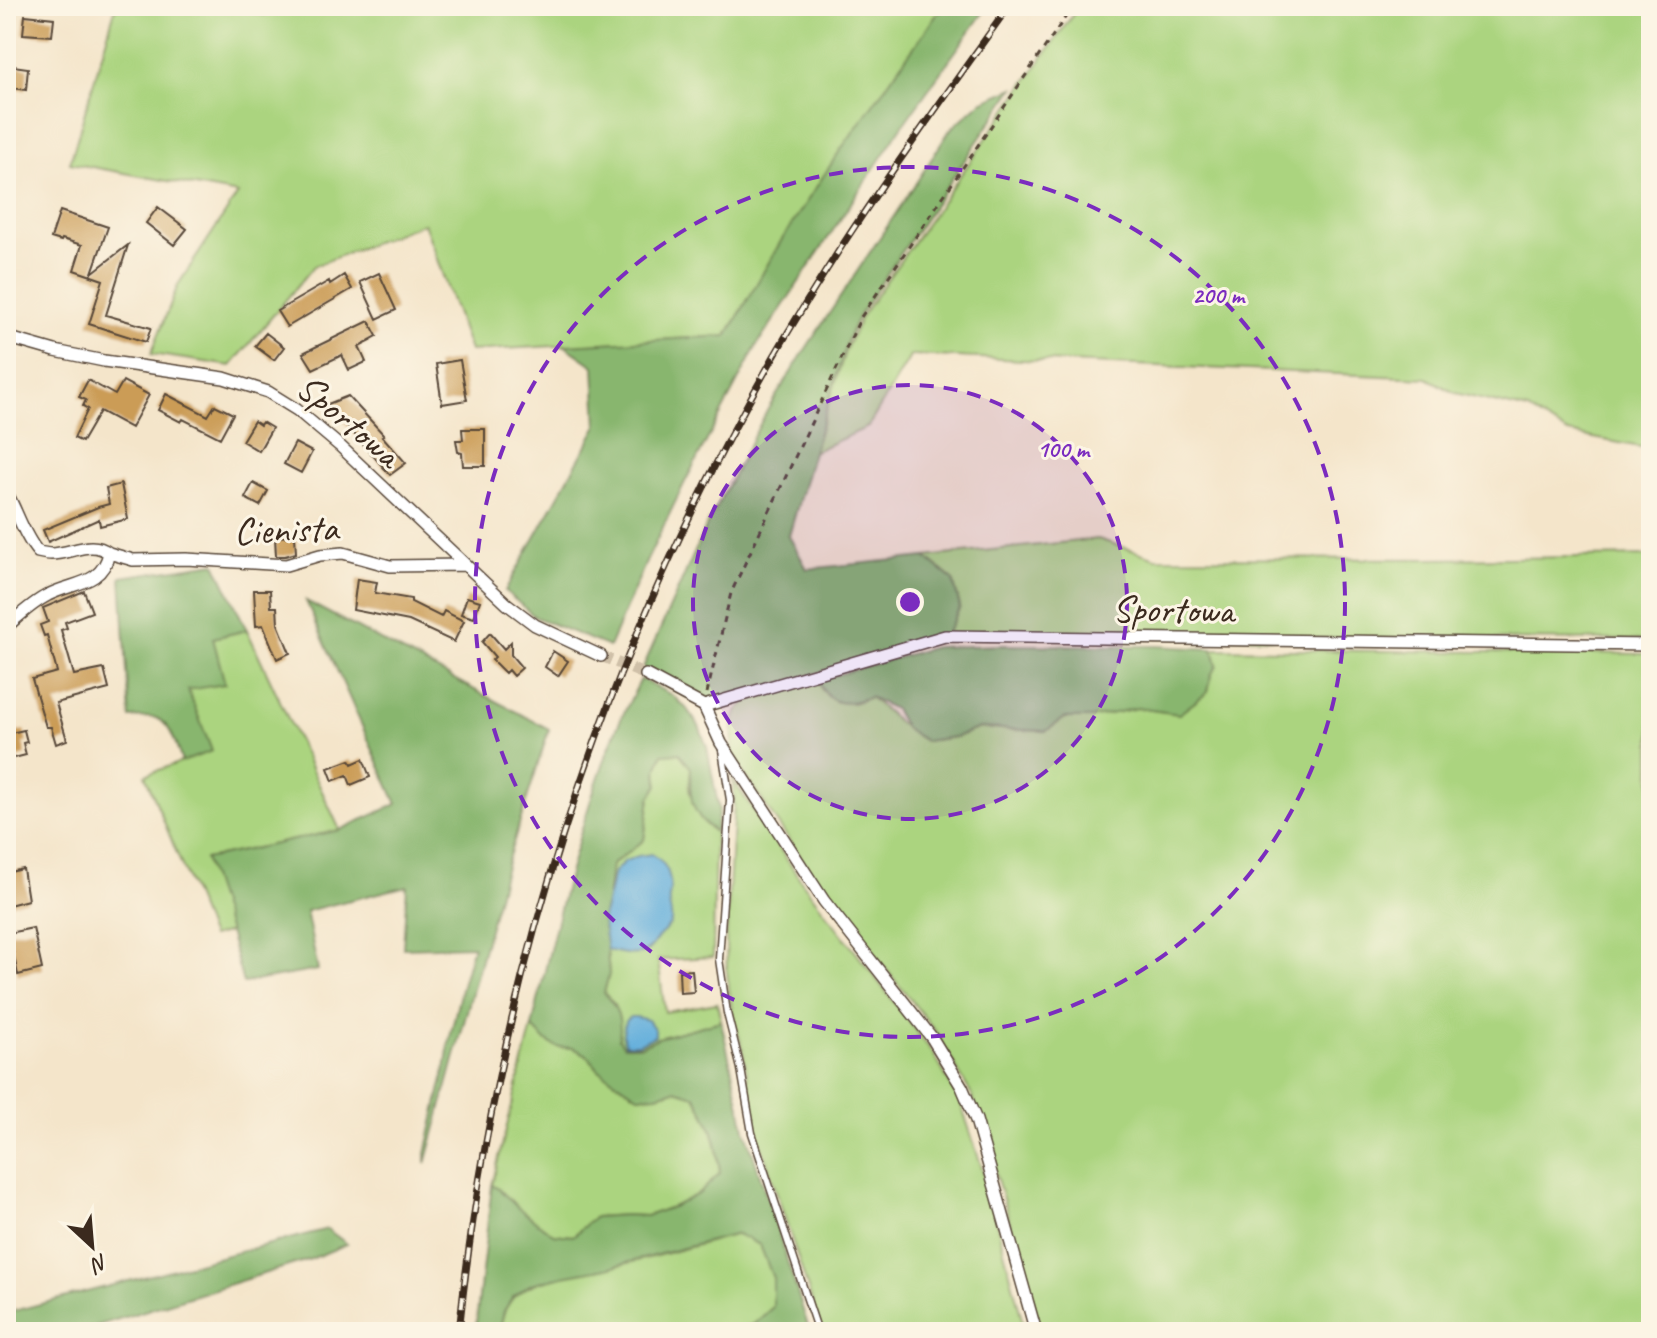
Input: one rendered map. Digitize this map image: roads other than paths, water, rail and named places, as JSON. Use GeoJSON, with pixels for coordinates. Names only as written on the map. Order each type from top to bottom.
{"type":"FeatureCollection","features":[{"type":"Feature","properties":{"kind":"street","name":"Sportowa"},"geometry":{"type":"LineString","coordinates":[[6,337],[104,361],[224,378],[268,392],[297,410],[341,447],[507,604],[535,625],[601,656]]}},
{"type":"Feature","properties":{"kind":"street","name":"Cienista"},"geometry":{"type":"LineString","coordinates":[[6,492],[22,528],[38,552],[53,554],[88,546],[101,547],[109,553],[133,560],[186,559],[286,565],[320,555],[343,553],[390,566],[466,565]]}},
{"type":"Feature","properties":{"kind":"street"},"geometry":{"type":"LineString","coordinates":[[6,627],[51,593],[101,572],[109,553]]}},
{"type":"Feature","properties":{"kind":"street","name":"Sportowa"},"geometry":{"type":"LineString","coordinates":[[704,706],[945,636],[1651,645]]}},
{"type":"Feature","properties":{"kind":"street"},"geometry":{"type":"LineString","coordinates":[[646,675],[704,706],[721,743],[824,901],[932,1038],[962,1087],[976,1120],[1036,1332]]}},
{"type":"Feature","properties":{"kind":"lane"},"geometry":{"type":"LineString","coordinates":[[721,743],[730,800],[719,959],[727,1013],[752,1133],[818,1332]]}},
{"type":"Feature","properties":{"kind":"water"},"geometry":{"type":"Polygon","coordinates":[[[652,854],[661,861],[668,874],[670,924],[645,952],[629,954],[607,950],[602,919],[614,872],[625,861],[652,854]]]}},
{"type":"Feature","properties":{"kind":"water"},"geometry":{"type":"Polygon","coordinates":[[[630,1017],[648,1020],[655,1030],[655,1036],[639,1044],[625,1044],[625,1021],[630,1017]]]}},
{"type":"Feature","properties":{"kind":"tunnel"},"geometry":{"type":"LineString","coordinates":[[601,656],[646,675]]}},
{"type":"Feature","properties":{"kind":"railway"},"geometry":{"type":"LineString","coordinates":[[459,1332],[476,1204],[499,1077],[529,952],[565,828],[608,707],[657,588],[712,472],[800,313],[886,179],[1009,6]]}}]}
